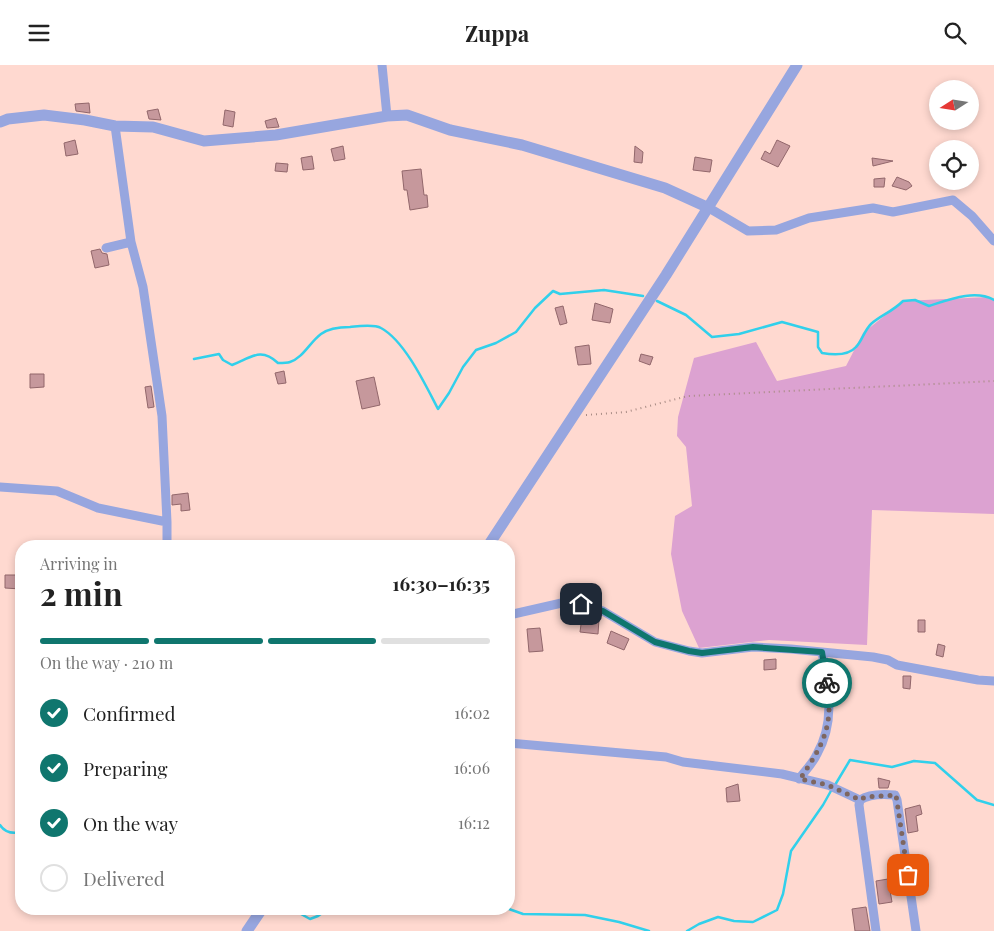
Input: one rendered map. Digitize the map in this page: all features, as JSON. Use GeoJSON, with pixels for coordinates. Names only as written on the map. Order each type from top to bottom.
{"type":"FeatureCollection","features":[{"type":"Feature","properties":{"kind":"street"},"geometry":{"type":"LineString","coordinates":[[382,65],[387,116]]}},
{"type":"Feature","properties":{"kind":"street"},"geometry":{"type":"LineString","coordinates":[[492,540],[578,411],[709,207],[797,65]]}},
{"type":"Feature","properties":{"kind":"street"},"geometry":{"type":"LineString","coordinates":[[0,122],[8,119],[44,115],[115,126],[152,127],[204,141],[276,135],[387,116],[407,115],[450,130],[522,145],[665,188],[709,207],[748,231],[776,230],[809,218],[873,207],[893,212],[953,200],[972,216],[994,241]]}},
{"type":"Feature","properties":{"kind":"street"},"geometry":{"type":"LineString","coordinates":[[115,126],[131,242],[143,287],[162,416],[167,540]]}},
{"type":"Feature","properties":{"kind":"street"},"geometry":{"type":"LineString","coordinates":[[106,248],[131,242]]}},
{"type":"Feature","properties":{"kind":"street"},"geometry":{"type":"LineString","coordinates":[[0,487],[57,491],[98,508],[167,522]]}},
{"type":"Feature","properties":{"kind":"street"},"geometry":{"type":"LineString","coordinates":[[515,614],[566,602],[581,604],[603,611],[655,642],[689,651],[702,653],[753,647],[874,657],[897,665],[978,680],[994,681]]}},
{"type":"Feature","properties":{"kind":"street"},"geometry":{"type":"LineString","coordinates":[[800,779],[818,754],[828,726],[829,697],[822,652]]}},
{"type":"Feature","properties":{"kind":"street"},"geometry":{"type":"LineString","coordinates":[[515,744],[666,757],[683,762],[782,774],[832,786],[860,800]]}},
{"type":"Feature","properties":{"kind":"street"},"geometry":{"type":"LineString","coordinates":[[860,800],[865,797],[896,795],[916,931]]}},
{"type":"Feature","properties":{"kind":"street"},"geometry":{"type":"LineString","coordinates":[[860,800],[876,931]]}},
{"type":"Feature","properties":{"kind":"street"},"geometry":{"type":"LineString","coordinates":[[248,931],[258,915]]}},
{"type":"Feature","properties":{"kind":"path"},"geometry":{"type":"LineString","coordinates":[[578,411],[587,415],[626,412],[688,396],[994,381]]}},
{"type":"Feature","properties":{"kind":"shaded area"},"geometry":{"type":"Polygon","coordinates":[[[989,297],[994,299],[994,514],[872,510],[867,645],[769,640],[699,648],[682,611],[671,554],[675,516],[692,506],[686,447],[677,436],[678,417],[694,358],[756,342],[777,381],[846,366],[863,333],[903,301],[989,297]]]}},
{"type":"Feature","properties":{"kind":"building"},"geometry":{"type":"Polygon","coordinates":[[[89,103],[90,113],[76,111],[75,104],[89,103]]]}},
{"type":"Feature","properties":{"kind":"building"},"geometry":{"type":"Polygon","coordinates":[[[158,109],[161,120],[149,119],[147,111],[158,109]]]}},
{"type":"Feature","properties":{"kind":"building"},"geometry":{"type":"Polygon","coordinates":[[[225,110],[235,112],[233,127],[223,125],[225,110]]]}},
{"type":"Feature","properties":{"kind":"building"},"geometry":{"type":"Polygon","coordinates":[[[276,118],[279,127],[267,128],[265,121],[276,118]]]}},
{"type":"Feature","properties":{"kind":"building"},"geometry":{"type":"Polygon","coordinates":[[[75,140],[78,154],[66,156],[64,143],[75,140]]]}},
{"type":"Feature","properties":{"kind":"building"},"geometry":{"type":"Polygon","coordinates":[[[777,140],[790,146],[778,167],[761,159],[765,151],[770,154],[777,140]]]}},
{"type":"Feature","properties":{"kind":"building"},"geometry":{"type":"Polygon","coordinates":[[[343,146],[345,159],[334,161],[331,149],[343,146]]]}},
{"type":"Feature","properties":{"kind":"building"},"geometry":{"type":"Polygon","coordinates":[[[635,146],[643,152],[642,163],[634,162],[635,146]]]}},
{"type":"Feature","properties":{"kind":"building"},"geometry":{"type":"Polygon","coordinates":[[[312,156],[314,169],[303,170],[301,158],[312,156]]]}},
{"type":"Feature","properties":{"kind":"building"},"geometry":{"type":"Polygon","coordinates":[[[695,157],[712,160],[710,172],[693,170],[695,157]]]}},
{"type":"Feature","properties":{"kind":"building"},"geometry":{"type":"Polygon","coordinates":[[[872,158],[893,161],[873,166],[872,158]]]}},
{"type":"Feature","properties":{"kind":"building"},"geometry":{"type":"Polygon","coordinates":[[[276,163],[288,164],[287,172],[275,171],[276,163]]]}},
{"type":"Feature","properties":{"kind":"building"},"geometry":{"type":"Polygon","coordinates":[[[421,169],[424,195],[427,195],[428,207],[410,210],[407,190],[404,190],[402,171],[421,169]]]}},
{"type":"Feature","properties":{"kind":"building"},"geometry":{"type":"Polygon","coordinates":[[[897,177],[909,182],[912,186],[906,190],[892,186],[897,177]]]}},
{"type":"Feature","properties":{"kind":"building"},"geometry":{"type":"Polygon","coordinates":[[[885,178],[884,187],[874,187],[874,179],[885,178]]]}},
{"type":"Feature","properties":{"kind":"building"},"geometry":{"type":"Polygon","coordinates":[[[100,249],[102,253],[107,254],[109,265],[95,268],[91,251],[100,249]]]}},
{"type":"Feature","properties":{"kind":"building"},"geometry":{"type":"Polygon","coordinates":[[[595,303],[613,309],[610,323],[592,320],[595,303]]]}},
{"type":"Feature","properties":{"kind":"building"},"geometry":{"type":"Polygon","coordinates":[[[563,306],[567,323],[560,325],[555,308],[563,306]]]}},
{"type":"Feature","properties":{"kind":"building"},"geometry":{"type":"Polygon","coordinates":[[[589,345],[591,364],[578,365],[575,347],[589,345]]]}},
{"type":"Feature","properties":{"kind":"building"},"geometry":{"type":"Polygon","coordinates":[[[641,354],[653,357],[650,365],[639,361],[641,354]]]}},
{"type":"Feature","properties":{"kind":"building"},"geometry":{"type":"Polygon","coordinates":[[[284,371],[286,383],[278,384],[275,373],[284,371]]]}},
{"type":"Feature","properties":{"kind":"building"},"geometry":{"type":"Polygon","coordinates":[[[30,374],[44,374],[44,387],[30,388],[30,374]]]}},
{"type":"Feature","properties":{"kind":"building"},"geometry":{"type":"Polygon","coordinates":[[[374,377],[380,405],[362,409],[356,381],[374,377]]]}},
{"type":"Feature","properties":{"kind":"building"},"geometry":{"type":"Polygon","coordinates":[[[151,386],[154,407],[148,408],[145,387],[151,386]]]}},
{"type":"Feature","properties":{"kind":"building"},"geometry":{"type":"Polygon","coordinates":[[[188,493],[190,510],[181,511],[181,504],[172,505],[172,495],[188,493]]]}},
{"type":"Feature","properties":{"kind":"building"},"geometry":{"type":"Polygon","coordinates":[[[5,575],[15,575],[15,589],[5,588],[5,575]]]}},
{"type":"Feature","properties":{"kind":"building"},"geometry":{"type":"Polygon","coordinates":[[[582,617],[599,619],[598,634],[580,632],[582,617]]]}},
{"type":"Feature","properties":{"kind":"building"},"geometry":{"type":"Polygon","coordinates":[[[918,620],[925,620],[925,632],[918,632],[918,620]]]}},
{"type":"Feature","properties":{"kind":"building"},"geometry":{"type":"Polygon","coordinates":[[[540,628],[543,651],[529,652],[527,629],[540,628]]]}},
{"type":"Feature","properties":{"kind":"building"},"geometry":{"type":"Polygon","coordinates":[[[611,631],[629,639],[624,650],[607,643],[611,631]]]}},
{"type":"Feature","properties":{"kind":"building"},"geometry":{"type":"Polygon","coordinates":[[[938,644],[945,646],[943,657],[936,655],[938,644]]]}},
{"type":"Feature","properties":{"kind":"building"},"geometry":{"type":"Polygon","coordinates":[[[776,659],[776,669],[764,670],[764,660],[776,659]]]}},
{"type":"Feature","properties":{"kind":"building"},"geometry":{"type":"Polygon","coordinates":[[[903,676],[911,676],[910,689],[903,688],[903,676]]]}},
{"type":"Feature","properties":{"kind":"building"},"geometry":{"type":"Polygon","coordinates":[[[878,778],[890,781],[888,788],[879,788],[878,778]]]}},
{"type":"Feature","properties":{"kind":"building"},"geometry":{"type":"Polygon","coordinates":[[[738,784],[740,801],[727,802],[726,788],[738,784]]]}},
{"type":"Feature","properties":{"kind":"building"},"geometry":{"type":"Polygon","coordinates":[[[920,805],[922,814],[916,816],[918,831],[908,833],[905,809],[920,805]]]}},
{"type":"Feature","properties":{"kind":"building"},"geometry":{"type":"Polygon","coordinates":[[[888,879],[892,902],[879,904],[876,881],[888,879]]]}},
{"type":"Feature","properties":{"kind":"building"},"geometry":{"type":"Polygon","coordinates":[[[866,907],[870,931],[855,931],[852,909],[866,907]]]}},
{"type":"Feature","properties":{"kind":"waterway"},"geometry":{"type":"LineString","coordinates":[[194,359],[219,354],[223,360],[232,365],[261,354],[272,358],[278,363],[289,362],[299,357],[317,337],[328,330],[343,327],[374,326],[390,334],[406,353],[438,409],[463,367],[476,350],[496,343],[516,332],[535,308],[553,291],[560,294],[604,290],[643,296]]}},
{"type":"Feature","properties":{"kind":"waterway"},"geometry":{"type":"LineString","coordinates":[[657,301],[686,315],[712,337],[739,334],[782,322],[818,332],[818,347],[822,353],[835,354],[853,350],[871,324],[903,301],[915,300],[929,306],[970,295],[978,295],[994,300]]}},
{"type":"Feature","properties":{"kind":"waterway"},"geometry":{"type":"LineString","coordinates":[[835,785],[850,760],[892,767],[914,761],[935,763],[977,800],[994,805]]}},
{"type":"Feature","properties":{"kind":"waterway"},"geometry":{"type":"LineString","coordinates":[[687,931],[718,917],[734,921],[753,922],[777,910],[783,894],[791,851],[832,789]]}},
{"type":"Feature","properties":{"kind":"waterway"},"geometry":{"type":"LineString","coordinates":[[0,825],[4,830],[15,833]]}},
{"type":"Feature","properties":{"kind":"waterway"},"geometry":{"type":"LineString","coordinates":[[515,911],[523,914],[585,915],[649,931]]}},
{"type":"Feature","properties":{"kind":"waterway"},"geometry":{"type":"LineString","coordinates":[[303,915],[310,919],[319,915]]}},
{"type":"Feature","properties":{"kind":"way so far"},"geometry":{"type":"LineString","coordinates":[[827,683],[829,697],[828,726],[818,754],[800,779],[828,785],[860,800],[865,797],[896,795],[908,875]]}},
{"type":"Feature","properties":{"kind":"route"},"geometry":{"type":"LineString","coordinates":[[581,604],[603,611],[655,642],[689,651],[702,653],[753,647],[822,652],[827,683]]}}]}
